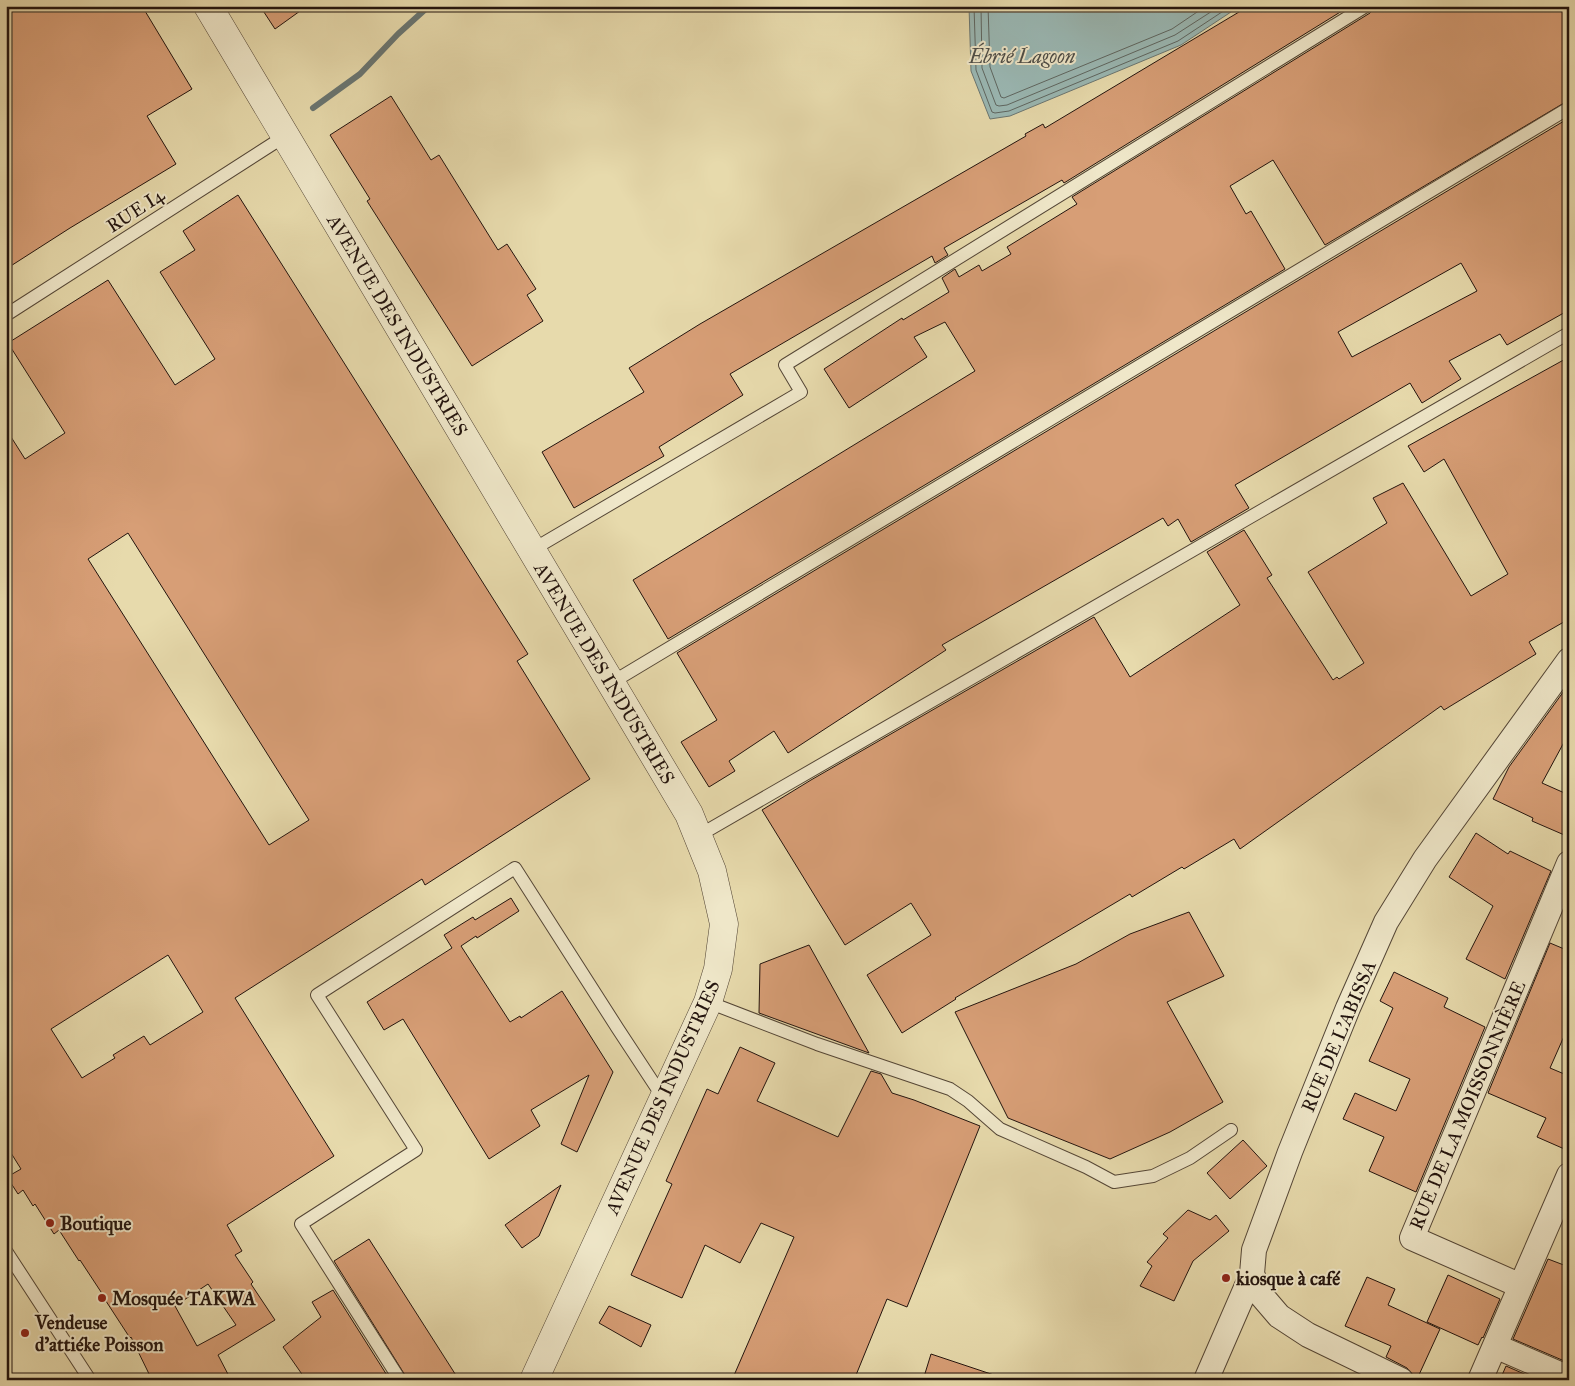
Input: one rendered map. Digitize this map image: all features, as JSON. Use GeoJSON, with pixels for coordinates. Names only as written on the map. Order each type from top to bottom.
{"type":"FeatureCollection","features":[{"type":"Feature","properties":{"kind":"street","name":"AVENUE DES INDUSTRIES"},"geometry":{"type":"LineString","coordinates":[[208,6],[689,814],[712,871],[724,924],[718,969],[708,1002],[534,1380]]}},
{"type":"Feature","properties":{"kind":"street","name":"RUE DE L'ABISSA"},"geometry":{"type":"LineString","coordinates":[[1252,1274],[1254,1250],[1267,1212],[1348,1008],[1386,922],[1424,859],[1569,660]]}},
{"type":"Feature","properties":{"kind":"street","name":"RUE DE LA MOISSONNIÈRE"},"geometry":{"type":"LineString","coordinates":[[1521,1286],[1412,1238],[1569,863]]}},
{"type":"Feature","properties":{"kind":"street"},"geometry":{"type":"LineString","coordinates":[[1480,1380],[1569,1175]]}},
{"type":"Feature","properties":{"kind":"street"},"geometry":{"type":"LineString","coordinates":[[1206,1380],[1252,1274]]}},
{"type":"Feature","properties":{"kind":"street"},"geometry":{"type":"LineString","coordinates":[[1252,1274],[1261,1294],[1279,1316],[1308,1335],[1401,1380]]}},
{"type":"Feature","properties":{"kind":"street"},"geometry":{"type":"LineString","coordinates":[[1495,1346],[1569,1378]]}},
{"type":"Feature","properties":{"kind":"lane"},"geometry":{"type":"LineString","coordinates":[[532,550],[801,392],[784,365],[1366,6]]}},
{"type":"Feature","properties":{"kind":"lane"},"geometry":{"type":"LineString","coordinates":[[611,683],[1569,108]]}},
{"type":"Feature","properties":{"kind":"lane","name":"RUE I4"},"geometry":{"type":"LineString","coordinates":[[6,315],[285,136]]}},
{"type":"Feature","properties":{"kind":"lane"},"geometry":{"type":"LineString","coordinates":[[698,836],[1569,333]]}},
{"type":"Feature","properties":{"kind":"lane"},"geometry":{"type":"LineString","coordinates":[[400,1380],[302,1224],[416,1150],[318,995],[515,868],[664,1099]]}},
{"type":"Feature","properties":{"kind":"lane"},"geometry":{"type":"LineString","coordinates":[[708,1002],[817,1044],[950,1089],[968,1101],[1000,1129],[1086,1167],[1114,1182],[1153,1176],[1190,1158],[1231,1130]]}},
{"type":"Feature","properties":{"kind":"lane"},"geometry":{"type":"LineString","coordinates":[[6,1251],[90,1380]]}},
{"type":"Feature","properties":{"kind":"water","name":"Ébrié Lagoon"},"geometry":{"type":"Polygon","coordinates":[[[969,6],[1240,6],[1181,45],[1010,116],[990,119],[971,71],[969,6]]]}},
{"type":"Feature","properties":{"kind":"building"},"geometry":{"type":"Polygon","coordinates":[[[6,6],[142,6],[192,89],[147,116],[176,164],[6,269],[6,6]]]}},
{"type":"Feature","properties":{"kind":"building"},"geometry":{"type":"Polygon","coordinates":[[[260,6],[307,6],[275,29],[260,6]]]}},
{"type":"Feature","properties":{"kind":"building"},"geometry":{"type":"Polygon","coordinates":[[[1249,6],[1350,6],[1064,183],[1062,180],[944,248],[948,255],[935,263],[932,256],[730,374],[743,395],[659,447],[664,456],[574,508],[542,452],[644,392],[629,368],[700,324],[1026,136],[1025,134],[1043,124],[1045,128],[1249,6]]]}},
{"type":"Feature","properties":{"kind":"building"},"geometry":{"type":"Polygon","coordinates":[[[1374,6],[1569,6],[1569,100],[1325,245],[1273,160],[1230,186],[1246,214],[1251,211],[1285,269],[668,639],[633,580],[975,371],[945,322],[914,337],[927,357],[849,408],[824,369],[902,318],[903,320],[949,292],[942,278],[955,269],[959,277],[979,265],[982,271],[1011,254],[1007,247],[1077,204],[1072,197],[1370,13],[1374,6]]]}},
{"type":"Feature","properties":{"kind":"building"},"geometry":{"type":"Polygon","coordinates":[[[391,96],[431,160],[439,155],[498,250],[507,244],[536,289],[527,295],[543,321],[472,366],[367,201],[370,199],[330,135],[391,96]]]}},
{"type":"Feature","properties":{"kind":"building"},"geometry":{"type":"Polygon","coordinates":[[[1569,118],[1569,310],[1507,345],[1500,334],[1449,361],[1461,379],[1422,403],[1410,383],[1235,485],[1249,508],[1191,542],[1178,519],[1168,526],[1163,518],[942,645],[946,650],[788,753],[774,731],[729,761],[735,771],[709,787],[681,742],[717,720],[677,653],[1569,118]],[[1461,263],[1338,332],[1352,357],[1477,291],[1461,263]]]}},
{"type":"Feature","properties":{"kind":"building"},"geometry":{"type":"Polygon","coordinates":[[[238,195],[528,654],[517,661],[590,779],[425,885],[422,879],[235,998],[334,1156],[227,1225],[242,1251],[235,1255],[253,1282],[251,1284],[275,1320],[218,1355],[231,1380],[152,1380],[131,1337],[59,1230],[54,1234],[35,1204],[33,1206],[23,1190],[18,1194],[7,1177],[21,1169],[6,1145],[6,429],[25,459],[65,433],[8,343],[108,280],[175,385],[215,359],[160,272],[195,250],[183,231],[238,195]],[[128,533],[88,559],[269,845],[309,820],[128,533]],[[168,955],[51,1029],[82,1078],[115,1058],[113,1055],[144,1036],[150,1045],[203,1012],[168,955]],[[208,1284],[175,1306],[197,1346],[236,1325],[208,1284]]]}},
{"type":"Feature","properties":{"kind":"building"},"geometry":{"type":"Polygon","coordinates":[[[1569,357],[1569,619],[1529,642],[1536,654],[1444,710],[1441,706],[1240,849],[1234,839],[1132,897],[1130,894],[955,998],[902,1033],[867,975],[931,935],[911,903],[845,945],[762,810],[1094,617],[1130,677],[1240,605],[1207,552],[1244,530],[1272,575],[1267,578],[1333,680],[1337,677],[1339,679],[1364,663],[1308,572],[1387,523],[1373,498],[1403,483],[1471,596],[1508,574],[1444,459],[1424,472],[1408,446],[1569,357]]]}},
{"type":"Feature","properties":{"kind":"building"},"geometry":{"type":"Polygon","coordinates":[[[1569,684],[1569,733],[1542,783],[1569,795],[1569,837],[1532,821],[1533,818],[1493,799],[1509,767],[1569,684]]]}},
{"type":"Feature","properties":{"kind":"building"},"geometry":{"type":"Polygon","coordinates":[[[1476,833],[1508,854],[1510,851],[1551,871],[1505,979],[1466,959],[1493,906],[1449,877],[1476,833]]]}},
{"type":"Feature","properties":{"kind":"building"},"geometry":{"type":"Polygon","coordinates":[[[511,898],[519,911],[461,946],[510,1022],[520,1016],[521,1018],[562,991],[613,1072],[577,1152],[561,1144],[589,1075],[531,1110],[540,1126],[489,1159],[403,1019],[384,1030],[367,1002],[452,948],[444,935],[473,917],[475,920],[511,898]]]}},
{"type":"Feature","properties":{"kind":"building"},"geometry":{"type":"Polygon","coordinates":[[[1189,912],[1224,976],[1167,1002],[1223,1102],[1170,1132],[1110,1159],[1008,1118],[955,1012],[1076,964],[1130,934],[1189,912]]]}},
{"type":"Feature","properties":{"kind":"building"},"geometry":{"type":"Polygon","coordinates":[[[1550,943],[1569,951],[1569,1025],[1550,1068],[1569,1076],[1569,1151],[1537,1137],[1546,1118],[1488,1093],[1550,943]]]}},
{"type":"Feature","properties":{"kind":"building"},"geometry":{"type":"Polygon","coordinates":[[[809,945],[869,1053],[759,1013],[760,964],[809,945]]]}},
{"type":"Feature","properties":{"kind":"building"},"geometry":{"type":"Polygon","coordinates":[[[1394,972],[1448,998],[1444,1007],[1485,1027],[1416,1192],[1369,1171],[1384,1137],[1343,1119],[1355,1093],[1396,1111],[1410,1079],[1369,1061],[1393,1008],[1380,1001],[1394,972]]]}},
{"type":"Feature","properties":{"kind":"building"},"geometry":{"type":"Polygon","coordinates":[[[740,1047],[775,1063],[757,1101],[838,1137],[871,1071],[881,1074],[892,1093],[980,1126],[907,1307],[887,1299],[854,1380],[732,1380],[794,1237],[761,1223],[740,1263],[705,1245],[682,1298],[631,1275],[672,1184],[666,1181],[707,1089],[718,1094],[740,1047]]]}},
{"type":"Feature","properties":{"kind":"building"},"geometry":{"type":"Polygon","coordinates":[[[1243,1140],[1267,1166],[1230,1199],[1207,1173],[1243,1140]]]}},
{"type":"Feature","properties":{"kind":"building"},"geometry":{"type":"Polygon","coordinates":[[[561,1185],[539,1236],[522,1248],[505,1225],[561,1185]]]}},
{"type":"Feature","properties":{"kind":"building"},"geometry":{"type":"Polygon","coordinates":[[[1188,1210],[1210,1220],[1216,1215],[1229,1231],[1193,1261],[1174,1301],[1140,1286],[1152,1266],[1147,1262],[1168,1238],[1163,1234],[1188,1210]]]}},
{"type":"Feature","properties":{"kind":"building"},"geometry":{"type":"Polygon","coordinates":[[[369,1239],[459,1380],[408,1380],[334,1261],[369,1239]]]}},
{"type":"Feature","properties":{"kind":"building"},"geometry":{"type":"Polygon","coordinates":[[[1548,1259],[1569,1267],[1569,1363],[1513,1339],[1548,1259]]]}},
{"type":"Feature","properties":{"kind":"building"},"geometry":{"type":"Polygon","coordinates":[[[1448,1275],[1500,1299],[1478,1345],[1427,1322],[1448,1275]]]}},
{"type":"Feature","properties":{"kind":"building"},"geometry":{"type":"Polygon","coordinates":[[[1367,1277],[1395,1289],[1388,1305],[1440,1329],[1418,1377],[1413,1375],[1407,1368],[1386,1357],[1391,1346],[1345,1326],[1367,1277]]]}},
{"type":"Feature","properties":{"kind":"building"},"geometry":{"type":"Polygon","coordinates":[[[333,1290],[390,1380],[306,1380],[283,1347],[321,1317],[312,1302],[333,1290]]]}},
{"type":"Feature","properties":{"kind":"building"},"geometry":{"type":"Polygon","coordinates":[[[609,1306],[651,1325],[641,1347],[599,1323],[609,1306]]]}},
{"type":"Feature","properties":{"kind":"building"},"geometry":{"type":"Polygon","coordinates":[[[931,1354],[1000,1377],[999,1380],[923,1380],[931,1354]]]}},
{"type":"Feature","properties":{"kind":"building"},"geometry":{"type":"Polygon","coordinates":[[[1506,1366],[1538,1380],[1500,1380],[1506,1366]]]}},
{"type":"Feature","properties":{"kind":"waterway"},"geometry":{"type":"LineString","coordinates":[[313,108],[360,74],[398,34],[429,6]]}},
{"type":"Feature","properties":{"kind":"place","name":"Boutique"},"geometry":{"type":"Point","coordinates":[50,1223]}},
{"type":"Feature","properties":{"kind":"place","name":"kiosque à café"},"geometry":{"type":"Point","coordinates":[1226,1278]}},
{"type":"Feature","properties":{"kind":"place","name":"Mosquée TAKWA"},"geometry":{"type":"Point","coordinates":[102,1298]}},
{"type":"Feature","properties":{"kind":"place","name":"Vendeuse d'attiéke Poisson"},"geometry":{"type":"Point","coordinates":[25,1333]}}]}
